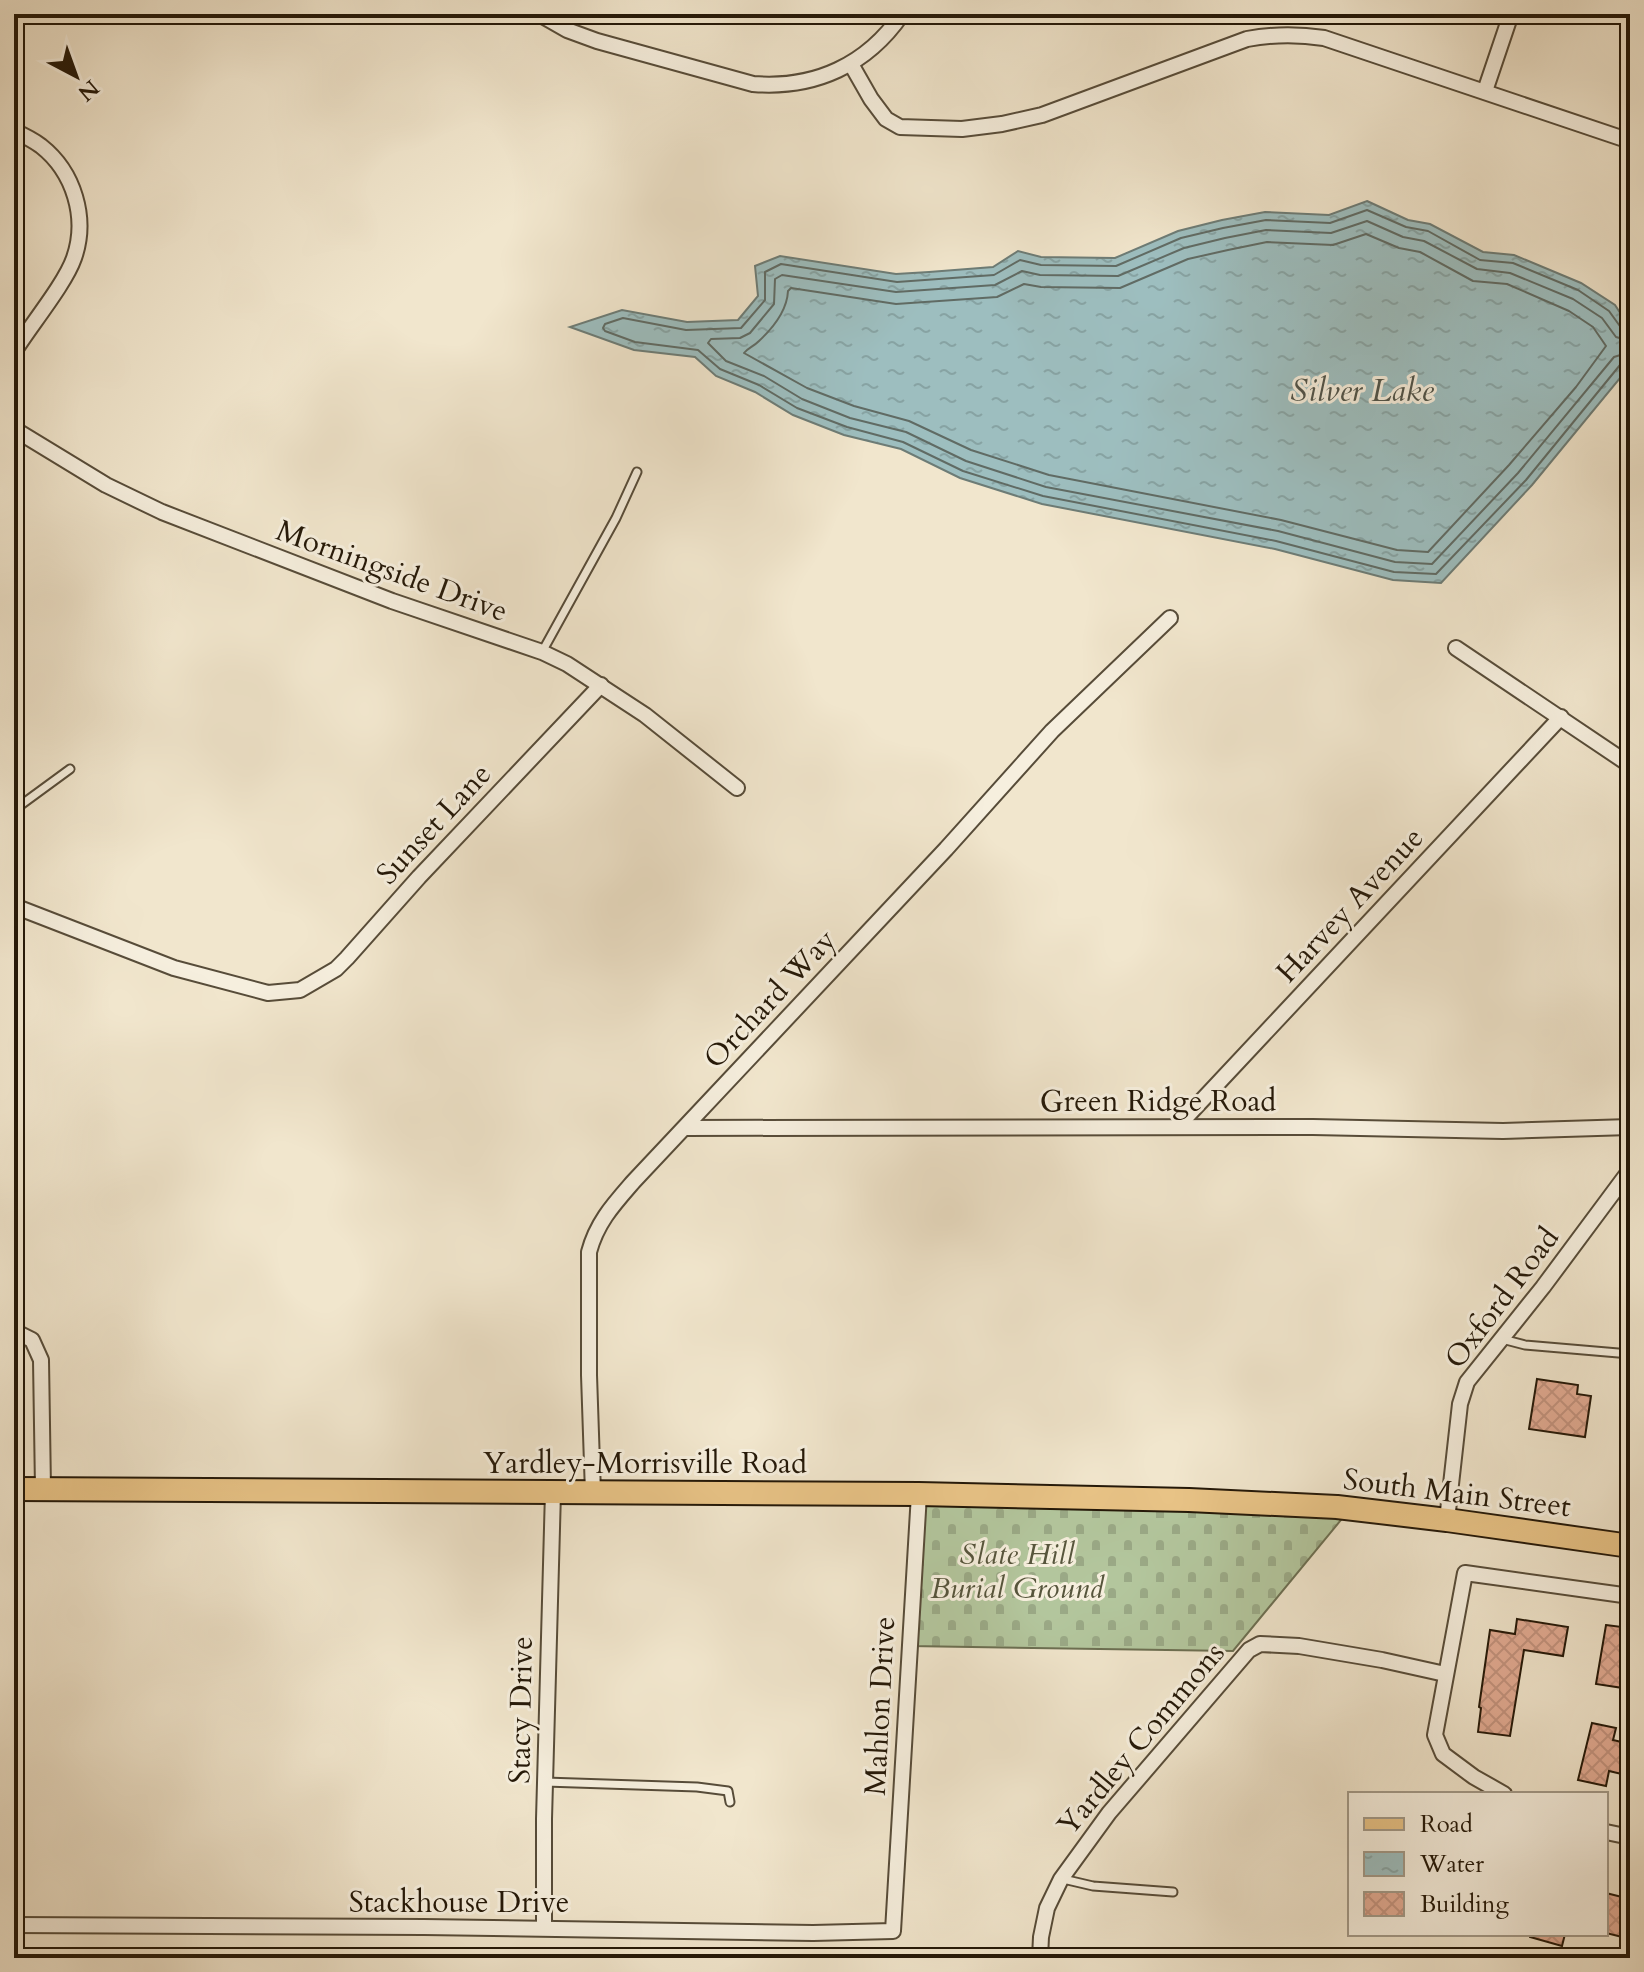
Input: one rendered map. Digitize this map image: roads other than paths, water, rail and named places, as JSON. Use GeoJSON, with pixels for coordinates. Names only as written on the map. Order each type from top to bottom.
{"type":"FeatureCollection","features":[{"type":"Feature","properties":{"kind":"main road","name":"Yardley-Morrisville Road"},"geometry":{"type":"LineString","coordinates":[[14,1489],[919,1494],[1275,1504]]}},
{"type":"Feature","properties":{"kind":"main road","name":"South Main Street"},"geometry":{"type":"LineString","coordinates":[[1275,1504],[1337,1507],[1447,1520],[1630,1546]]}},
{"type":"Feature","properties":{"kind":"street"},"geometry":{"type":"LineString","coordinates":[[539,14],[567,30],[597,41],[753,84],[792,85],[820,78],[851,64],[881,41],[902,14]]}},
{"type":"Feature","properties":{"kind":"street"},"geometry":{"type":"LineString","coordinates":[[1485,91],[1511,14]]}},
{"type":"Feature","properties":{"kind":"street"},"geometry":{"type":"LineString","coordinates":[[851,64],[886,119],[900,127],[935,130],[1002,124],[1042,115],[1247,39],[1299,34],[1324,38],[1630,141]]}},
{"type":"Feature","properties":{"kind":"street"},"geometry":{"type":"LineString","coordinates":[[14,131],[39,144],[65,173],[75,196],[79,234],[74,259],[14,352]]}},
{"type":"Feature","properties":{"kind":"street","name":"Morningside Drive"},"geometry":{"type":"LineString","coordinates":[[14,429],[106,485],[162,512],[392,601],[542,652],[601,685],[680,741],[737,788]]}},
{"type":"Feature","properties":{"kind":"street","name":"Orchard Way"},"geometry":{"type":"LineString","coordinates":[[593,1493],[589,1252],[602,1219],[1052,731],[1170,618]]}},
{"type":"Feature","properties":{"kind":"street"},"geometry":{"type":"LineString","coordinates":[[1456,648],[1630,765]]}},
{"type":"Feature","properties":{"kind":"street","name":"Sunset Lane"},"geometry":{"type":"LineString","coordinates":[[14,906],[174,968],[268,993],[300,990],[320,980],[347,958],[440,854],[601,685]]}},
{"type":"Feature","properties":{"kind":"street","name":"Harvey Avenue"},"geometry":{"type":"LineString","coordinates":[[1177,1127],[1561,717]]}},
{"type":"Feature","properties":{"kind":"street","name":"Green Ridge Road"},"geometry":{"type":"LineString","coordinates":[[685,1128],[1177,1127],[1503,1131],[1630,1127]]}},
{"type":"Feature","properties":{"kind":"street","name":"Oxford Road"},"geometry":{"type":"LineString","coordinates":[[1447,1520],[1460,1404],[1467,1382],[1630,1170]]}},
{"type":"Feature","properties":{"kind":"street"},"geometry":{"type":"LineString","coordinates":[[14,1331],[32,1340],[41,1360],[43,1489]]}},
{"type":"Feature","properties":{"kind":"street","name":"Stacy Drive"},"geometry":{"type":"LineString","coordinates":[[544,1928],[553,1492]]}},
{"type":"Feature","properties":{"kind":"street","name":"Mahlon Drive"},"geometry":{"type":"LineString","coordinates":[[893,1921],[919,1494]]}},
{"type":"Feature","properties":{"kind":"street"},"geometry":{"type":"LineString","coordinates":[[1500,1792],[1443,1754],[1435,1735],[1465,1573],[1630,1596]]}},
{"type":"Feature","properties":{"kind":"street","name":"Yardley Commons"},"geometry":{"type":"LineString","coordinates":[[1040,1958],[1047,1908],[1061,1879],[1109,1813],[1249,1650],[1260,1644],[1299,1646],[1445,1674]]}},
{"type":"Feature","properties":{"kind":"street"},"geometry":{"type":"LineString","coordinates":[[1608,1832],[1630,1837]]}},
{"type":"Feature","properties":{"kind":"street","name":"Stackhouse Drive"},"geometry":{"type":"LineString","coordinates":[[14,1925],[813,1933],[893,1931],[893,1921]]}},
{"type":"Feature","properties":{"kind":"lane"},"geometry":{"type":"LineString","coordinates":[[542,652],[616,518],[637,472]]}},
{"type":"Feature","properties":{"kind":"lane"},"geometry":{"type":"LineString","coordinates":[[14,810],[70,769]]}},
{"type":"Feature","properties":{"kind":"lane"},"geometry":{"type":"LineString","coordinates":[[1502,1339],[1525,1345],[1630,1354]]}},
{"type":"Feature","properties":{"kind":"lane"},"geometry":{"type":"LineString","coordinates":[[545,1782],[697,1787],[728,1791],[730,1802]]}},
{"type":"Feature","properties":{"kind":"lane"},"geometry":{"type":"LineString","coordinates":[[1061,1879],[1093,1886],[1173,1892]]}},
{"type":"Feature","properties":{"kind":"water","name":"Silver Lake"},"geometry":{"type":"Polygon","coordinates":[[[1367,201],[1408,220],[1430,224],[1483,252],[1514,255],[1581,283],[1615,305],[1630,328],[1630,366],[1532,485],[1441,583],[1393,580],[1275,549],[1042,504],[960,478],[901,449],[844,435],[793,415],[755,392],[716,376],[695,357],[634,350],[570,327],[622,310],[687,322],[738,320],[758,296],[755,266],[780,256],[896,274],[993,267],[1018,251],[1041,257],[1115,258],[1178,231],[1222,220],[1265,212],[1329,215],[1367,201]]]}},
{"type":"Feature","properties":{"kind":"park label","name":"Slate Hill Burial Ground"},"geometry":{"type":"Point","coordinates":[1017,1571]}}]}
